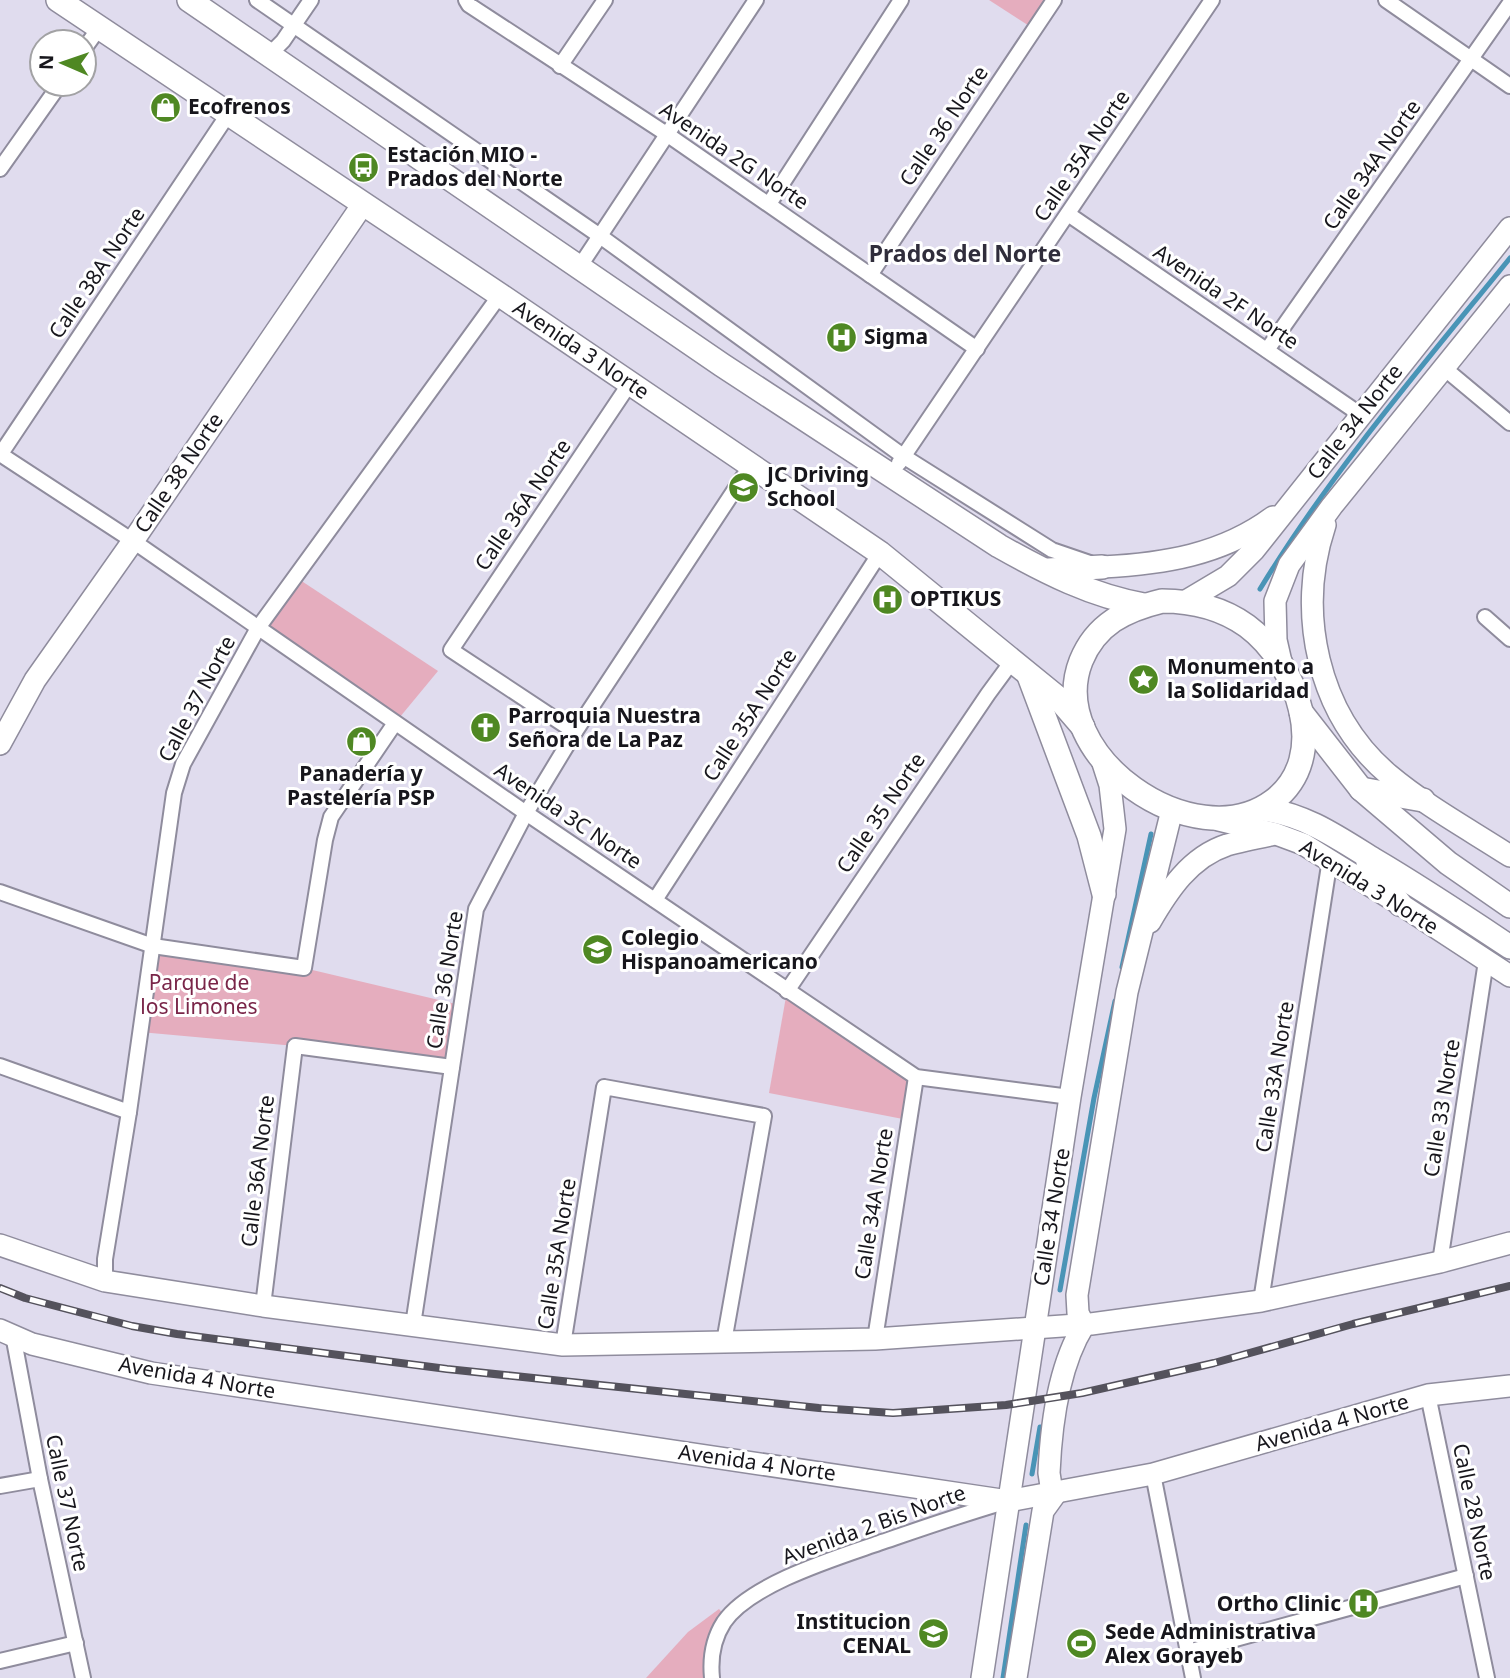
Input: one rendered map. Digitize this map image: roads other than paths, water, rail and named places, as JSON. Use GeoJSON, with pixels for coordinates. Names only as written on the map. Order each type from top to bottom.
{"type":"FeatureCollection","features":[{"type":"Feature","properties":{"kind":"main road","name":"Avenida 3 Norte"},"geometry":{"type":"LineString","coordinates":[[58,0],[880,553],[1058,698],[1083,727]]}},
{"type":"Feature","properties":{"kind":"main road"},"geometry":{"type":"LineString","coordinates":[[189,0],[797,416],[898,465],[999,546],[1042,570],[1095,593],[1144,605]]}},
{"type":"Feature","properties":{"kind":"main road","name":"Calle 38 Norte"},"geometry":{"type":"LineString","coordinates":[[0,744],[35,680],[363,205]]}},
{"type":"Feature","properties":{"kind":"main road","name":"Calle 34 Norte"},"geometry":{"type":"LineString","coordinates":[[1186,601],[1228,576],[1254,550],[1510,228]]}},
{"type":"Feature","properties":{"kind":"main road","name":"Calle 34 Norte"},"geometry":{"type":"LineString","coordinates":[[1281,662],[1276,640],[1275,601],[1289,565],[1332,506],[1510,286]]}},
{"type":"Feature","properties":{"kind":"main road"},"geometry":{"type":"LineString","coordinates":[[1042,570],[1142,565],[1203,554],[1260,526],[1294,500]]}},
{"type":"Feature","properties":{"kind":"main road"},"geometry":{"type":"LineString","coordinates":[[1332,506],[1317,549],[1311,609],[1314,641],[1333,700],[1355,736],[1388,774],[1510,856]]}},
{"type":"Feature","properties":{"kind":"main road"},"geometry":{"type":"LineString","coordinates":[[1162,601],[1186,601],[1227,614],[1248,627],[1268,645],[1290,679],[1299,709],[1304,745],[1290,783],[1263,809],[1244,817],[1219,820],[1196,817],[1172,810],[1141,794],[1116,774],[1101,757],[1083,727],[1076,703],[1077,671],[1087,646],[1105,625],[1124,612],[1144,605],[1162,601]]}},
{"type":"Feature","properties":{"kind":"main road"},"geometry":{"type":"LineString","coordinates":[[1020,667],[1089,836],[1104,894]]}},
{"type":"Feature","properties":{"kind":"main road"},"geometry":{"type":"LineString","coordinates":[[1299,709],[1361,789],[1448,863],[1510,906]]}},
{"type":"Feature","properties":{"kind":"main road","name":"Calle 34 Norte"},"geometry":{"type":"LineString","coordinates":[[982,1678],[1070,1097],[1115,829],[1110,785],[1101,757]]}},
{"type":"Feature","properties":{"kind":"main road"},"geometry":{"type":"LineString","coordinates":[[1361,789],[1423,800]]}},
{"type":"Feature","properties":{"kind":"main road","name":"Avenida 3 Norte"},"geometry":{"type":"LineString","coordinates":[[1263,809],[1284,812],[1315,824],[1431,894],[1510,947]]}},
{"type":"Feature","properties":{"kind":"main road","name":"Calle 34 Norte"},"geometry":{"type":"LineString","coordinates":[[1084,1325],[1078,1313],[1077,1295],[1127,992],[1172,810]]}},
{"type":"Feature","properties":{"kind":"main road","name":"Avenida 3 Norte"},"geometry":{"type":"LineString","coordinates":[[1219,820],[1276,834],[1303,844],[1510,976]]}},
{"type":"Feature","properties":{"kind":"main road"},"geometry":{"type":"LineString","coordinates":[[1138,942],[1168,890],[1193,864],[1224,846],[1276,834]]}},
{"type":"Feature","properties":{"kind":"main road"},"geometry":{"type":"LineString","coordinates":[[1360,851],[1400,904]]}},
{"type":"Feature","properties":{"kind":"main road"},"geometry":{"type":"LineString","coordinates":[[0,1245],[105,1282],[263,1306],[564,1345],[875,1339],[1084,1325],[1261,1301],[1440,1262],[1510,1243]]}},
{"type":"Feature","properties":{"kind":"main road"},"geometry":{"type":"LineString","coordinates":[[1016,1678],[1042,1511],[1056,1493],[1051,1486],[1049,1473],[1059,1397],[1068,1356],[1084,1325]]}},
{"type":"Feature","properties":{"kind":"main road","name":"Avenida 4 Norte"},"geometry":{"type":"LineString","coordinates":[[6,1333],[45,1347],[151,1373],[1008,1501],[1153,1474],[1428,1395],[1510,1386]]}},
{"type":"Feature","properties":{"kind":"street"},"geometry":{"type":"LineString","coordinates":[[257,0],[600,236],[898,465],[1052,550],[1101,567]]}},
{"type":"Feature","properties":{"kind":"street"},"geometry":{"type":"LineString","coordinates":[[270,54],[294,26],[311,0]]}},
{"type":"Feature","properties":{"kind":"street","name":"Avenida 2G Norte"},"geometry":{"type":"LineString","coordinates":[[466,0],[469,5],[560,66],[668,135],[977,349]]}},
{"type":"Feature","properties":{"kind":"street"},"geometry":{"type":"LineString","coordinates":[[560,66],[605,0]]}},
{"type":"Feature","properties":{"kind":"street"},"geometry":{"type":"LineString","coordinates":[[580,266],[756,0]]}},
{"type":"Feature","properties":{"kind":"street"},"geometry":{"type":"LineString","coordinates":[[769,204],[901,0]]}},
{"type":"Feature","properties":{"kind":"street","name":"Calle 36 Norte"},"geometry":{"type":"LineString","coordinates":[[870,275],[1054,0]]}},
{"type":"Feature","properties":{"kind":"street","name":"Calle 35A Norte"},"geometry":{"type":"LineString","coordinates":[[898,465],[1212,0]]}},
{"type":"Feature","properties":{"kind":"street"},"geometry":{"type":"LineString","coordinates":[[1386,0],[1510,86]]}},
{"type":"Feature","properties":{"kind":"street","name":"Calle 34A Norte"},"geometry":{"type":"LineString","coordinates":[[1267,351],[1510,3]]}},
{"type":"Feature","properties":{"kind":"street"},"geometry":{"type":"LineString","coordinates":[[0,169],[50,98]]}},
{"type":"Feature","properties":{"kind":"street","name":"Calle 38A Norte"},"geometry":{"type":"LineString","coordinates":[[0,455],[229,113]]}},
{"type":"Feature","properties":{"kind":"street","name":"Avenida 2F Norte"},"geometry":{"type":"LineString","coordinates":[[1068,214],[1361,415]]}},
{"type":"Feature","properties":{"kind":"street","name":"Calle 37 Norte"},"geometry":{"type":"LineString","coordinates":[[105,1282],[105,1259],[129,1112],[174,793],[183,764],[258,628],[500,295]]}},
{"type":"Feature","properties":{"kind":"street"},"geometry":{"type":"LineString","coordinates":[[1444,368],[1510,424]]}},
{"type":"Feature","properties":{"kind":"street","name":"Calle 36A Norte"},"geometry":{"type":"LineString","coordinates":[[575,732],[451,650],[630,383]]}},
{"type":"Feature","properties":{"kind":"street","name":"Avenida 3C Norte"},"geometry":{"type":"LineString","coordinates":[[0,455],[133,541],[786,991],[916,1077],[1070,1097]]}},
{"type":"Feature","properties":{"kind":"street","name":"Calle 36 Norte"},"geometry":{"type":"LineString","coordinates":[[413,1325],[476,909],[526,813],[575,732],[751,465]]}},
{"type":"Feature","properties":{"kind":"street","name":"Calle 35A Norte"},"geometry":{"type":"LineString","coordinates":[[655,900],[880,553]]}},
{"type":"Feature","properties":{"kind":"street"},"geometry":{"type":"LineString","coordinates":[[1485,617],[1510,639]]}},
{"type":"Feature","properties":{"kind":"street","name":"Calle 35 Norte"},"geometry":{"type":"LineString","coordinates":[[786,991],[988,694],[1020,667]]}},
{"type":"Feature","properties":{"kind":"street"},"geometry":{"type":"LineString","coordinates":[[0,892],[153,946],[304,968],[331,817],[395,723]]}},
{"type":"Feature","properties":{"kind":"street","name":"Calle 33A Norte"},"geometry":{"type":"LineString","coordinates":[[1261,1301],[1330,859]]}},
{"type":"Feature","properties":{"kind":"street","name":"Calle 33 Norte"},"geometry":{"type":"LineString","coordinates":[[1440,1262],[1486,961]]}},
{"type":"Feature","properties":{"kind":"street","name":"Calle 36A Norte"},"geometry":{"type":"LineString","coordinates":[[263,1306],[295,1046],[452,1067]]}},
{"type":"Feature","properties":{"kind":"street"},"geometry":{"type":"LineString","coordinates":[[0,1066],[129,1112]]}},
{"type":"Feature","properties":{"kind":"street","name":"Calle 34A Norte"},"geometry":{"type":"LineString","coordinates":[[875,1339],[916,1077]]}},
{"type":"Feature","properties":{"kind":"street","name":"Calle 35A Norte"},"geometry":{"type":"LineString","coordinates":[[564,1345],[604,1087],[764,1116],[724,1342]]}},
{"type":"Feature","properties":{"kind":"street","name":"Calle 37 Norte"},"geometry":{"type":"LineString","coordinates":[[6,1333],[83,1678]]}},
{"type":"Feature","properties":{"kind":"street","name":"Calle 28 Norte"},"geometry":{"type":"LineString","coordinates":[[1428,1395],[1487,1678]]}},
{"type":"Feature","properties":{"kind":"street"},"geometry":{"type":"LineString","coordinates":[[1153,1474],[1194,1678]]}},
{"type":"Feature","properties":{"kind":"street"},"geometry":{"type":"LineString","coordinates":[[0,1486],[40,1479]]}},
{"type":"Feature","properties":{"kind":"street","name":"Avenida 2 Bis Norte"},"geometry":{"type":"LineString","coordinates":[[712,1678],[714,1643],[725,1621],[741,1605],[803,1570],[1008,1501]]}},
{"type":"Feature","properties":{"kind":"street"},"geometry":{"type":"LineString","coordinates":[[1188,1652],[1466,1576]]}},
{"type":"Feature","properties":{"kind":"street"},"geometry":{"type":"LineString","coordinates":[[0,1661],[76,1643]]}},
{"type":"Feature","properties":{"kind":"waterway"},"geometry":{"type":"LineString","coordinates":[[1260,589],[1348,461],[1510,258]]}},
{"type":"Feature","properties":{"kind":"waterway"},"geometry":{"type":"LineString","coordinates":[[1122,967],[1151,834]]}},
{"type":"Feature","properties":{"kind":"waterway"},"geometry":{"type":"LineString","coordinates":[[1060,1290],[1094,1098],[1115,1001]]}},
{"type":"Feature","properties":{"kind":"waterway"},"geometry":{"type":"LineString","coordinates":[[1032,1474],[1040,1427]]}},
{"type":"Feature","properties":{"kind":"waterway"},"geometry":{"type":"LineString","coordinates":[[1003,1678],[1026,1525]]}},
{"type":"Feature","properties":{"kind":"railway"},"geometry":{"type":"LineString","coordinates":[[0,1288],[25,1298],[132,1326],[177,1334],[447,1369],[819,1408],[893,1413],[1006,1405],[1082,1393],[1214,1363],[1353,1324],[1510,1286]]}},
{"type":"Feature","properties":{"kind":"place","name":"Ecofrenos"},"geometry":{"type":"Point","coordinates":[165,107]}},
{"type":"Feature","properties":{"kind":"place","name":"Estación MIO - Prados del Norte"},"geometry":{"type":"Point","coordinates":[364,167]}},
{"type":"Feature","properties":{"kind":"place","name":"Sigma"},"geometry":{"type":"Point","coordinates":[841,337]}},
{"type":"Feature","properties":{"kind":"place","name":"JC Driving School"},"geometry":{"type":"Point","coordinates":[744,487]}},
{"type":"Feature","properties":{"kind":"place","name":"OPTIKUS"},"geometry":{"type":"Point","coordinates":[887,599]}},
{"type":"Feature","properties":{"kind":"place","name":"Monumento a la Solidaridad"},"geometry":{"type":"Point","coordinates":[1144,679]}},
{"type":"Feature","properties":{"kind":"place","name":"Parroquia Nuestra Señora de La Paz"},"geometry":{"type":"Point","coordinates":[485,728]}},
{"type":"Feature","properties":{"kind":"place","name":"Panadería y Pastelería PSP"},"geometry":{"type":"Point","coordinates":[361,742]}},
{"type":"Feature","properties":{"kind":"place","name":"Colegio Hispanoamericano"},"geometry":{"type":"Point","coordinates":[598,950]}},
{"type":"Feature","properties":{"kind":"place","name":"Ortho Clinic"},"geometry":{"type":"Point","coordinates":[1364,1604]}},
{"type":"Feature","properties":{"kind":"place","name":"Institucion CENAL"},"geometry":{"type":"Point","coordinates":[934,1634]}},
{"type":"Feature","properties":{"kind":"place","name":"Sede Administrativa Alex Gorayeb"},"geometry":{"type":"Point","coordinates":[1082,1644]}},
{"type":"Feature","properties":{"kind":"district","name":"Prados del Norte"},"geometry":{"type":"Point","coordinates":[965,254]}},
{"type":"Feature","properties":{"kind":"park label","name":"Parque de los Limones"},"geometry":{"type":"Point","coordinates":[199,995]}}]}
